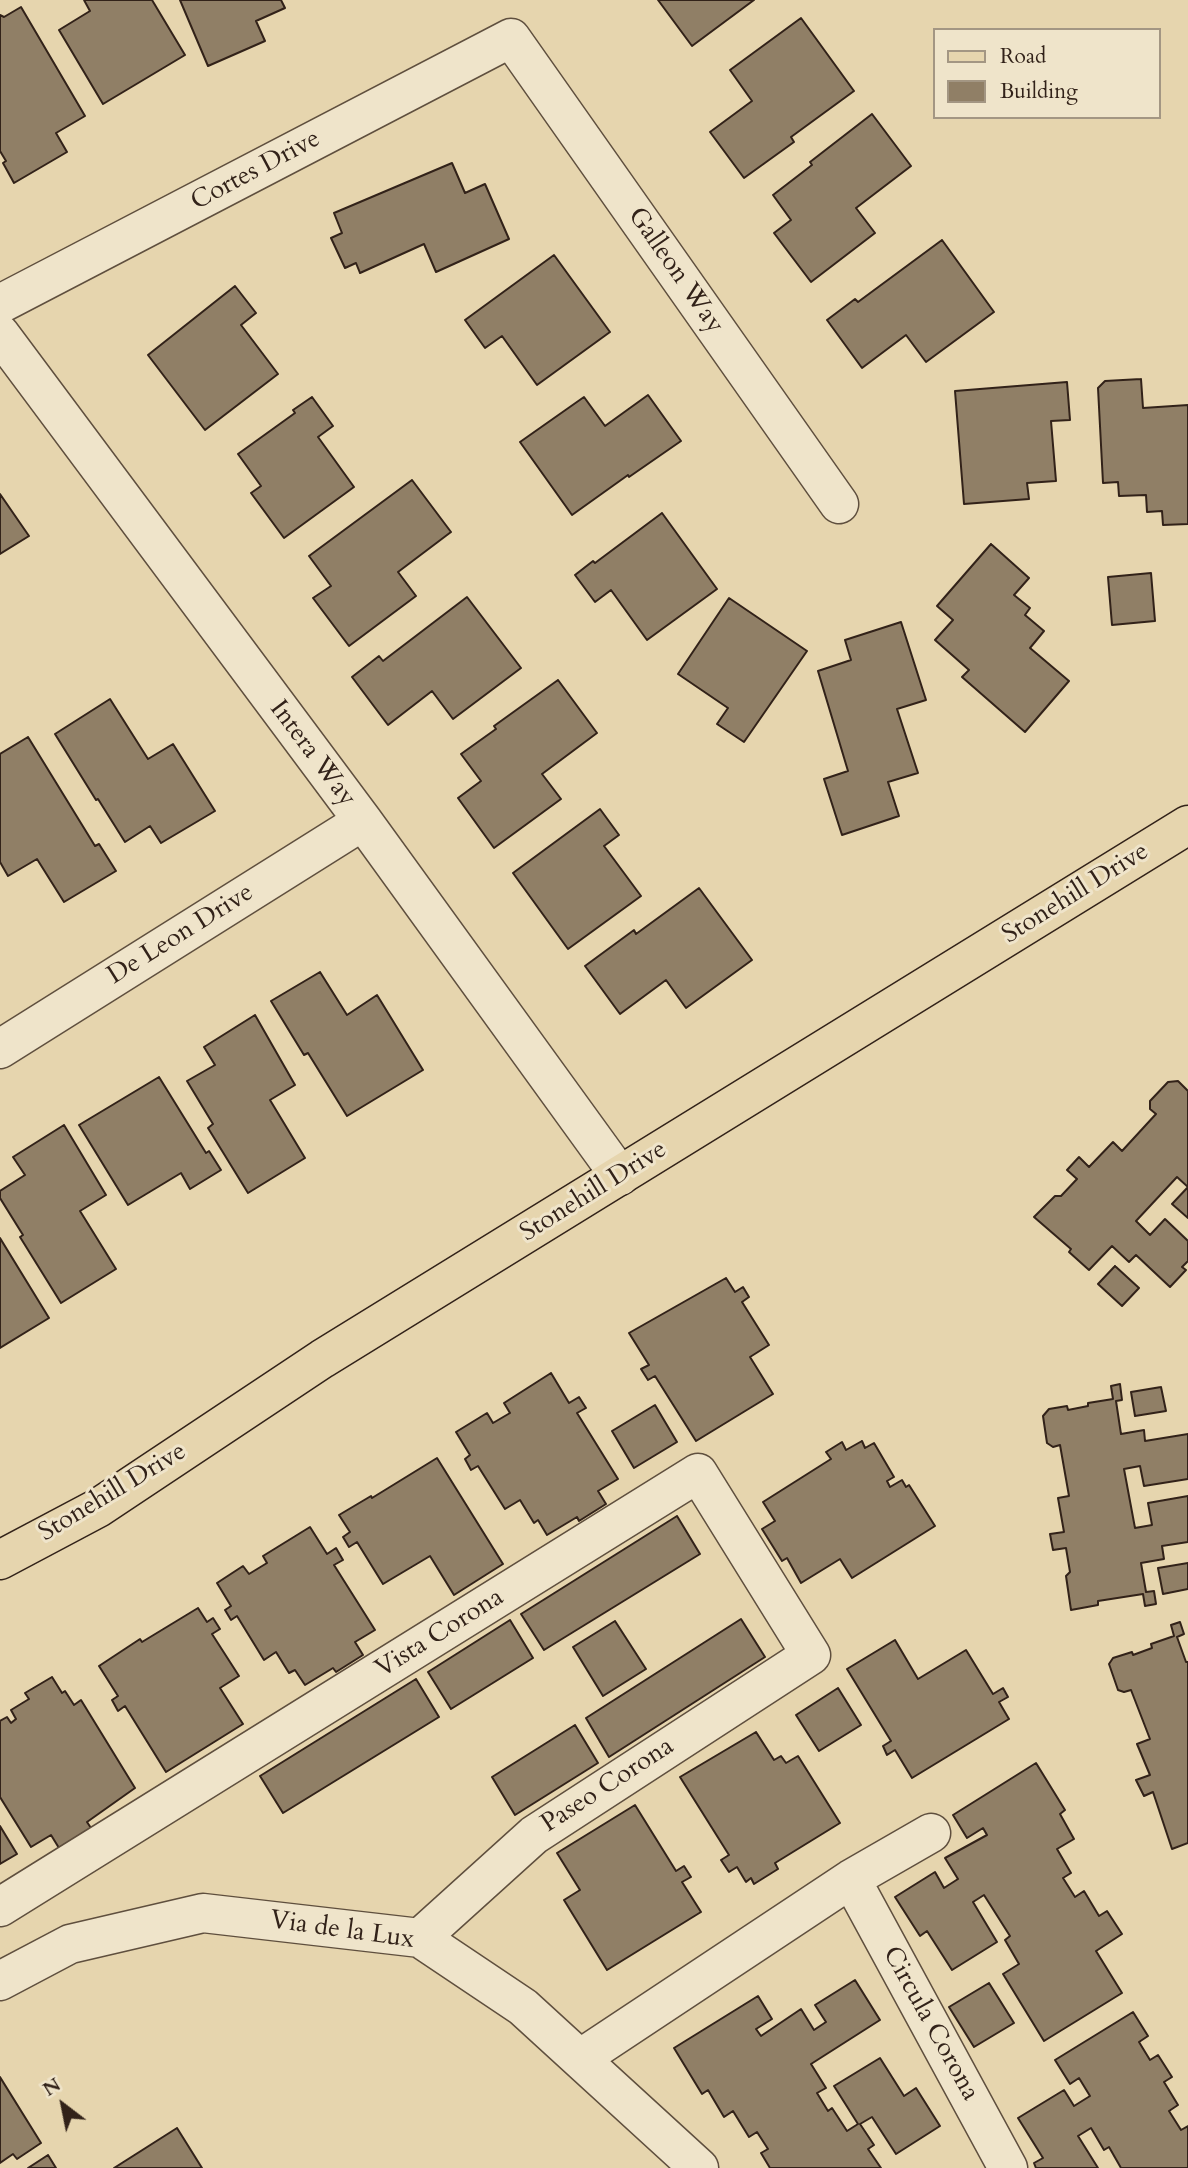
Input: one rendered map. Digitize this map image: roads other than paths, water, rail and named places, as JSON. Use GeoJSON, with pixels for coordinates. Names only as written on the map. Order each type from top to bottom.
{"type":"FeatureCollection","features":[{"type":"Feature","properties":{"kind":"main road","name":"Stonehill Drive"},"geometry":{"type":"LineString","coordinates":[[0,1560],[98,1508],[322,1359],[1188,825]]}},
{"type":"Feature","properties":{"kind":"street","name":"Cortes Drive"},"geometry":{"type":"LineString","coordinates":[[0,304],[511,38]]}},
{"type":"Feature","properties":{"kind":"street","name":"Galleon Way"},"geometry":{"type":"LineString","coordinates":[[511,38],[839,504]]}},
{"type":"Feature","properties":{"kind":"street","name":"Intera Way"},"geometry":{"type":"LineString","coordinates":[[0,334],[363,821],[620,1176]]}},
{"type":"Feature","properties":{"kind":"street","name":"De Leon Drive"},"geometry":{"type":"LineString","coordinates":[[0,1049],[363,821]]}},
{"type":"Feature","properties":{"kind":"street","name":"Vista Corona"},"geometry":{"type":"LineString","coordinates":[[0,1907],[698,1474],[811,1655]]}},
{"type":"Feature","properties":{"kind":"street","name":"Paseo Corona"},"geometry":{"type":"LineString","coordinates":[[420,1938],[534,1835],[811,1655]]}},
{"type":"Feature","properties":{"kind":"street"},"geometry":{"type":"LineString","coordinates":[[581,2057],[850,1879],[931,1833]]}},
{"type":"Feature","properties":{"kind":"street","name":"Circula Corona"},"geometry":{"type":"LineString","coordinates":[[850,1879],[1009,2168]]}},
{"type":"Feature","properties":{"kind":"street","name":"Via de la Lux"},"geometry":{"type":"LineString","coordinates":[[0,1981],[70,1944],[203,1913],[420,1938],[523,2007],[581,2057],[699,2168]]}}]}
